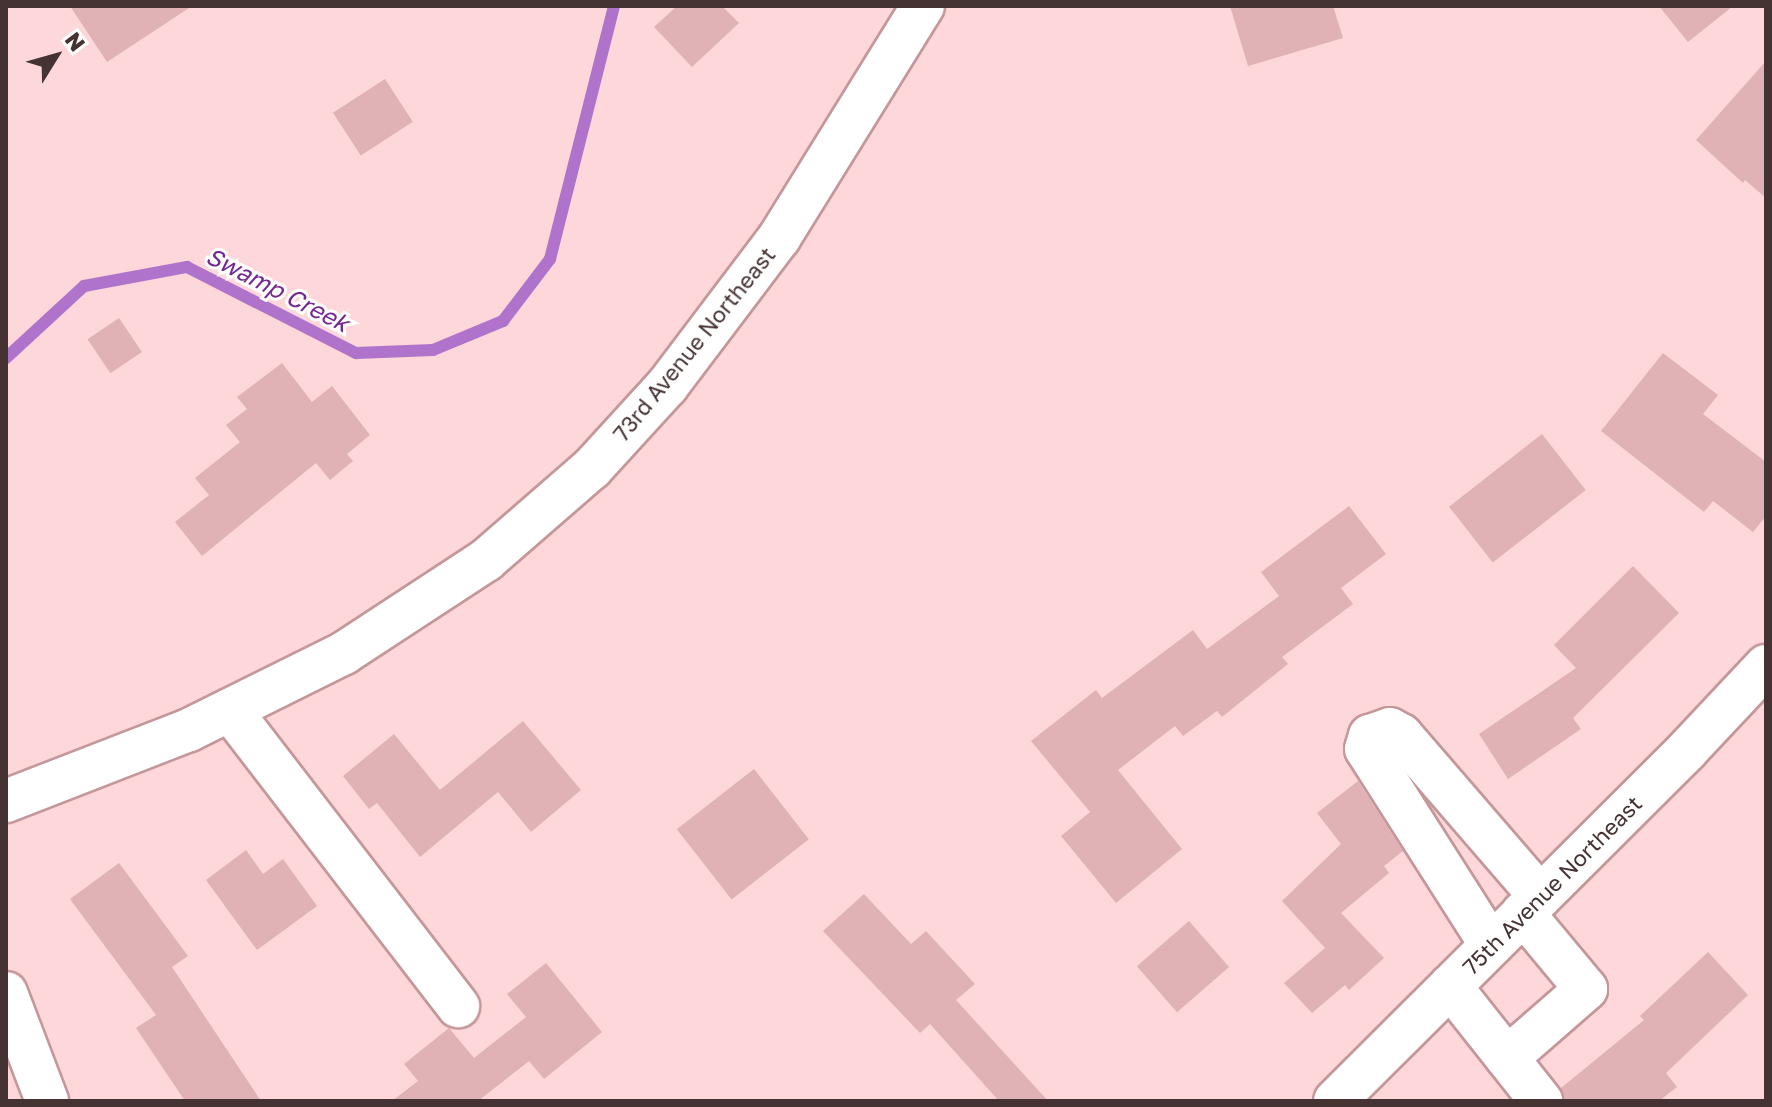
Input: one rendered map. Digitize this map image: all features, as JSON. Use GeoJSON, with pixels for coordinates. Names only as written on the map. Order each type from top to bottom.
{"type":"FeatureCollection","features":[{"type":"Feature","properties":{"kind":"street","name":"73rd Avenue Northeast"},"geometry":{"type":"LineString","coordinates":[[6,801],[189,730],[344,653],[486,560],[592,468],[667,386],[776,243],[923,6]]}},
{"type":"Feature","properties":{"kind":"street","name":"75th Avenue Northeast"},"geometry":{"type":"LineString","coordinates":[[1335,1101],[1766,666]]}},
{"type":"Feature","properties":{"kind":"street"},"geometry":{"type":"LineString","coordinates":[[230,710],[458,1006]]}},
{"type":"Feature","properties":{"kind":"street"},"geometry":{"type":"LineString","coordinates":[[1491,945],[1366,749],[1370,736],[1390,729],[1401,735],[1532,905],[1586,989],[1507,1058]]}},
{"type":"Feature","properties":{"kind":"street"},"geometry":{"type":"LineString","coordinates":[[1450,986],[1541,1101]]}},
{"type":"Feature","properties":{"kind":"street"},"geometry":{"type":"LineString","coordinates":[[6,993],[47,1101]]}},
{"type":"Feature","properties":{"kind":"building"},"geometry":{"type":"Polygon","coordinates":[[[70,6],[192,6],[107,62],[70,6]]]}},
{"type":"Feature","properties":{"kind":"building"},"geometry":{"type":"Polygon","coordinates":[[[677,6],[722,6],[739,23],[692,67],[654,27],[677,6]]]}},
{"type":"Feature","properties":{"kind":"building"},"geometry":{"type":"Polygon","coordinates":[[[1230,6],[1333,6],[1343,38],[1248,66],[1230,6]]]}},
{"type":"Feature","properties":{"kind":"building"},"geometry":{"type":"Polygon","coordinates":[[[1659,6],[1733,6],[1688,42],[1659,6]]]}},
{"type":"Feature","properties":{"kind":"building"},"geometry":{"type":"Polygon","coordinates":[[[1766,61],[1766,198],[1745,180],[1743,183],[1696,140],[1766,61]]]}},
{"type":"Feature","properties":{"kind":"building"},"geometry":{"type":"Polygon","coordinates":[[[385,79],[413,122],[361,156],[333,113],[385,79]]]}},
{"type":"Feature","properties":{"kind":"building"},"geometry":{"type":"Polygon","coordinates":[[[119,318],[142,352],[110,373],[87,339],[119,318]]]}},
{"type":"Feature","properties":{"kind":"building"},"geometry":{"type":"Polygon","coordinates":[[[1663,353],[1718,395],[1703,414],[1766,462],[1766,516],[1753,532],[1713,501],[1704,512],[1601,431],[1663,353]]]}},
{"type":"Feature","properties":{"kind":"building"},"geometry":{"type":"Polygon","coordinates":[[[282,363],[312,402],[332,386],[370,435],[347,454],[353,461],[330,480],[316,463],[202,556],[175,522],[209,495],[195,478],[240,442],[226,425],[247,409],[237,397],[282,363]]]}},
{"type":"Feature","properties":{"kind":"building"},"geometry":{"type":"Polygon","coordinates":[[[1542,434],[1586,490],[1493,563],[1449,507],[1542,434]]]}},
{"type":"Feature","properties":{"kind":"building"},"geometry":{"type":"Polygon","coordinates":[[[1349,506],[1386,554],[1341,588],[1353,604],[1282,657],[1288,664],[1222,717],[1217,711],[1183,736],[1175,726],[1118,770],[1182,849],[1116,903],[1061,836],[1090,812],[1031,741],[1096,690],[1102,698],[1193,630],[1207,649],[1279,596],[1261,572],[1349,506]]]}},
{"type":"Feature","properties":{"kind":"building"},"geometry":{"type":"Polygon","coordinates":[[[1633,566],[1679,613],[1573,718],[1581,729],[1508,779],[1479,734],[1576,668],[1554,645],[1633,566]]]}},
{"type":"Feature","properties":{"kind":"building"},"geometry":{"type":"Polygon","coordinates":[[[523,721],[581,790],[531,832],[498,792],[420,857],[377,803],[369,809],[343,776],[394,734],[440,790],[523,721]]]}},
{"type":"Feature","properties":{"kind":"building"},"geometry":{"type":"Polygon","coordinates":[[[754,769],[809,839],[732,899],[677,829],[754,769]]]}},
{"type":"Feature","properties":{"kind":"building"},"geometry":{"type":"Polygon","coordinates":[[[1358,781],[1403,851],[1384,866],[1389,873],[1341,913],[1384,958],[1349,990],[1345,985],[1312,1013],[1284,983],[1325,948],[1282,901],[1341,844],[1317,813],[1358,781]]]}},
{"type":"Feature","properties":{"kind":"building"},"geometry":{"type":"Polygon","coordinates":[[[246,850],[263,874],[283,859],[317,906],[257,950],[206,880],[246,850]]]}},
{"type":"Feature","properties":{"kind":"building"},"geometry":{"type":"Polygon","coordinates":[[[119,863],[188,956],[172,967],[261,1101],[185,1101],[136,1028],[156,1015],[70,899],[119,863]]]}},
{"type":"Feature","properties":{"kind":"building"},"geometry":{"type":"Polygon","coordinates":[[[864,894],[911,944],[926,931],[975,984],[956,1000],[1048,1101],[999,1101],[930,1024],[920,1033],[823,931],[864,894]]]}},
{"type":"Feature","properties":{"kind":"building"},"geometry":{"type":"Polygon","coordinates":[[[1189,921],[1229,967],[1177,1012],[1137,966],[1189,921]]]}},
{"type":"Feature","properties":{"kind":"building"},"geometry":{"type":"Polygon","coordinates":[[[1708,952],[1748,995],[1666,1073],[1677,1087],[1659,1101],[1564,1101],[1561,1088],[1644,1020],[1640,1016],[1708,952]]]}},
{"type":"Feature","properties":{"kind":"building"},"geometry":{"type":"Polygon","coordinates":[[[546,963],[602,1032],[544,1079],[529,1061],[478,1101],[392,1101],[418,1081],[404,1064],[449,1028],[474,1058],[526,1017],[507,994],[546,963]]]}},
{"type":"Feature","properties":{"kind":"waterway","name":"Swamp Creek"},"geometry":{"type":"LineString","coordinates":[[6,358],[84,286],[187,267],[356,353],[433,350],[503,321],[550,259],[614,6]]}}]}
